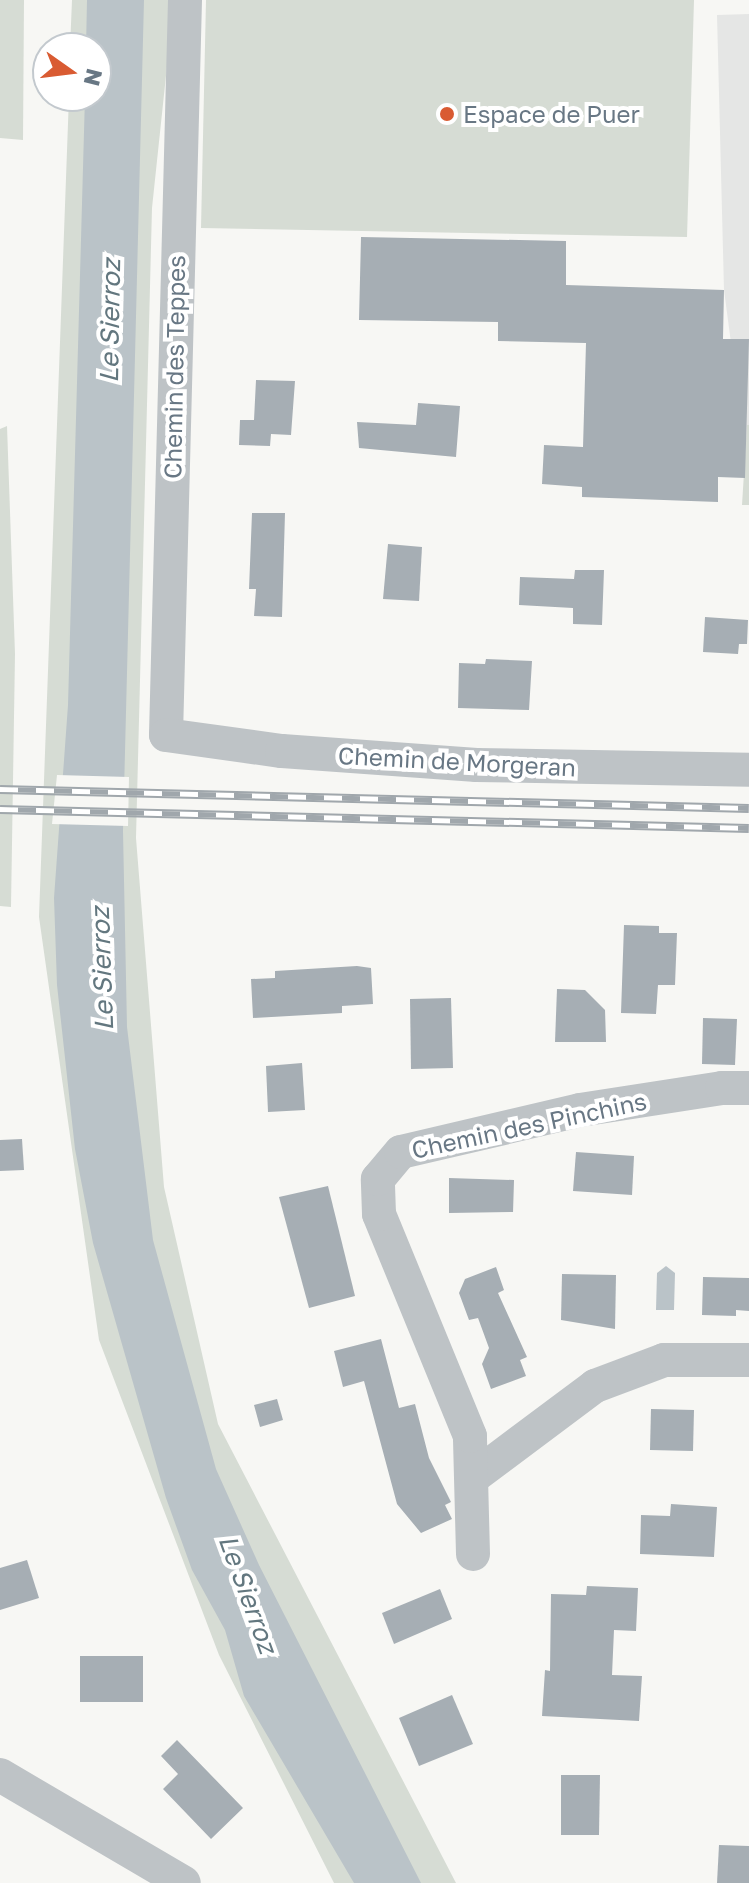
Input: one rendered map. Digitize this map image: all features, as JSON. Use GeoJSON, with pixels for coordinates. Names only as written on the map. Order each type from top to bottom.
{"type":"FeatureCollection","features":[{"type":"Feature","properties":{"kind":"street","name":"Chemin des Teppes"},"geometry":{"type":"LineString","coordinates":[[166,735],[185,0]]}},
{"type":"Feature","properties":{"kind":"street","name":"Chemin de Morgeran"},"geometry":{"type":"LineString","coordinates":[[166,735],[282,751],[476,765],[749,770]]}},
{"type":"Feature","properties":{"kind":"street","name":"Chemin des Pinchins"},"geometry":{"type":"LineString","coordinates":[[473,1554],[470,1436],[379,1214],[378,1179],[401,1152],[580,1110],[749,1088]]}},
{"type":"Feature","properties":{"kind":"street"},"geometry":{"type":"LineString","coordinates":[[472,1478],[595,1386],[664,1360],[749,1360]]}},
{"type":"Feature","properties":{"kind":"street"},"geometry":{"type":"LineString","coordinates":[[0,1775],[184,1883]]}},
{"type":"Feature","properties":{"kind":"shaded area"},"geometry":{"type":"Polygon","coordinates":[[[0,0],[24,0],[23,140],[0,138],[0,0]]]}},
{"type":"Feature","properties":{"kind":"shaded area"},"geometry":{"type":"Polygon","coordinates":[[[72,0],[174,0],[152,208],[136,838],[164,1187],[218,1424],[456,1883],[334,1883],[219,1655],[99,1340],[39,917],[68,112],[112,112],[112,32],[71,32],[72,0]]]}},
{"type":"Feature","properties":{"kind":"shaded area","name":"Espace de Puer"},"geometry":{"type":"Polygon","coordinates":[[[206,0],[694,0],[687,237],[201,228],[206,0]]]}},
{"type":"Feature","properties":{"kind":"shaded area"},"geometry":{"type":"Polygon","coordinates":[[[749,14],[749,479],[724,290],[717,15],[749,14]]]}},
{"type":"Feature","properties":{"kind":"shaded area"},"geometry":{"type":"Polygon","coordinates":[[[747,425],[749,505],[742,505],[747,425]]]}},
{"type":"Feature","properties":{"kind":"shaded area"},"geometry":{"type":"Polygon","coordinates":[[[7,426],[15,654],[11,907],[0,906],[0,429],[7,426]]]}},
{"type":"Feature","properties":{"kind":"water","name":"Le Sierroz"},"geometry":{"type":"Polygon","coordinates":[[[87,0],[144,0],[123,831],[127,1027],[153,1240],[216,1469],[259,1565],[421,1883],[354,1883],[244,1696],[225,1630],[192,1570],[166,1498],[93,1243],[75,1149],[57,985],[54,898],[68,705],[85,112],[112,112],[112,32],[86,32],[87,0]]]}},
{"type":"Feature","properties":{"kind":"water"},"geometry":{"type":"Polygon","coordinates":[[[666,1266],[675,1273],[674,1310],[656,1310],[657,1273],[666,1266]]]}},
{"type":"Feature","properties":{"kind":"pier"},"geometry":{"type":"Polygon","coordinates":[[[57,775],[129,777],[128,826],[52,824],[57,775]]]}},
{"type":"Feature","properties":{"kind":"building"},"geometry":{"type":"Polygon","coordinates":[[[361,237],[566,241],[566,285],[724,290],[723,339],[749,339],[745,478],[718,477],[718,502],[582,497],[582,487],[542,484],[544,445],[583,447],[586,343],[498,341],[498,322],[359,320],[361,237]]]}},
{"type":"Feature","properties":{"kind":"building"},"geometry":{"type":"Polygon","coordinates":[[[256,380],[295,381],[291,435],[271,434],[270,446],[239,445],[240,420],[254,420],[256,380]]]}},
{"type":"Feature","properties":{"kind":"building"},"geometry":{"type":"Polygon","coordinates":[[[418,403],[460,406],[456,457],[359,448],[357,422],[416,425],[418,403]]]}},
{"type":"Feature","properties":{"kind":"building"},"geometry":{"type":"Polygon","coordinates":[[[252,513],[285,513],[282,617],[254,616],[256,589],[249,589],[252,513]]]}},
{"type":"Feature","properties":{"kind":"building"},"geometry":{"type":"Polygon","coordinates":[[[388,544],[422,547],[419,601],[383,599],[388,544]]]}},
{"type":"Feature","properties":{"kind":"building"},"geometry":{"type":"Polygon","coordinates":[[[575,570],[604,570],[602,625],[573,624],[573,608],[519,605],[520,577],[574,579],[575,570]]]}},
{"type":"Feature","properties":{"kind":"building"},"geometry":{"type":"Polygon","coordinates":[[[705,617],[748,620],[747,644],[739,644],[738,654],[703,652],[705,617]]]}},
{"type":"Feature","properties":{"kind":"building"},"geometry":{"type":"Polygon","coordinates":[[[486,659],[532,661],[529,710],[458,708],[459,663],[485,664],[486,659]]]}},
{"type":"Feature","properties":{"kind":"building"},"geometry":{"type":"Polygon","coordinates":[[[624,925],[659,926],[659,933],[677,933],[675,985],[658,985],[656,1014],[621,1013],[624,925]]]}},
{"type":"Feature","properties":{"kind":"building"},"geometry":{"type":"Polygon","coordinates":[[[357,966],[371,968],[373,1004],[342,1006],[342,1013],[253,1018],[251,979],[275,978],[275,971],[357,966]]]}},
{"type":"Feature","properties":{"kind":"building"},"geometry":{"type":"Polygon","coordinates":[[[557,989],[585,990],[605,1010],[606,1042],[555,1042],[557,989]]]}},
{"type":"Feature","properties":{"kind":"building"},"geometry":{"type":"Polygon","coordinates":[[[451,998],[453,1068],[411,1069],[410,999],[451,998]]]}},
{"type":"Feature","properties":{"kind":"building"},"geometry":{"type":"Polygon","coordinates":[[[703,1018],[737,1019],[735,1065],[702,1064],[703,1018]]]}},
{"type":"Feature","properties":{"kind":"building"},"geometry":{"type":"Polygon","coordinates":[[[302,1063],[305,1110],[268,1112],[266,1066],[302,1063]]]}},
{"type":"Feature","properties":{"kind":"building"},"geometry":{"type":"Polygon","coordinates":[[[22,1139],[24,1170],[0,1171],[0,1140],[22,1139]]]}},
{"type":"Feature","properties":{"kind":"building"},"geometry":{"type":"Polygon","coordinates":[[[576,1152],[634,1156],[632,1195],[573,1191],[576,1152]]]}},
{"type":"Feature","properties":{"kind":"building"},"geometry":{"type":"Polygon","coordinates":[[[449,1178],[514,1180],[513,1212],[449,1213],[449,1178]]]}},
{"type":"Feature","properties":{"kind":"building"},"geometry":{"type":"Polygon","coordinates":[[[328,1186],[355,1296],[309,1308],[279,1197],[328,1186]]]}},
{"type":"Feature","properties":{"kind":"building"},"geometry":{"type":"Polygon","coordinates":[[[496,1267],[504,1290],[498,1293],[527,1357],[520,1360],[526,1376],[491,1389],[482,1364],[489,1348],[478,1318],[469,1320],[459,1293],[465,1279],[496,1267]]]}},
{"type":"Feature","properties":{"kind":"building"},"geometry":{"type":"Polygon","coordinates":[[[562,1274],[616,1275],[615,1329],[561,1320],[562,1274]]]}},
{"type":"Feature","properties":{"kind":"building"},"geometry":{"type":"Polygon","coordinates":[[[703,1277],[749,1278],[749,1311],[736,1310],[736,1316],[702,1315],[703,1277]]]}},
{"type":"Feature","properties":{"kind":"building"},"geometry":{"type":"Polygon","coordinates":[[[381,1339],[399,1408],[415,1404],[429,1458],[451,1502],[445,1505],[452,1519],[421,1533],[397,1504],[364,1381],[343,1387],[334,1351],[381,1339]]]}},
{"type":"Feature","properties":{"kind":"building"},"geometry":{"type":"Polygon","coordinates":[[[277,1399],[283,1420],[260,1427],[254,1405],[277,1399]]]}},
{"type":"Feature","properties":{"kind":"building"},"geometry":{"type":"Polygon","coordinates":[[[651,1409],[694,1410],[693,1451],[650,1450],[651,1409]]]}},
{"type":"Feature","properties":{"kind":"building"},"geometry":{"type":"Polygon","coordinates":[[[671,1504],[717,1507],[714,1557],[640,1554],[641,1515],[670,1516],[671,1504]]]}},
{"type":"Feature","properties":{"kind":"building"},"geometry":{"type":"Polygon","coordinates":[[[27,1560],[39,1598],[0,1610],[0,1568],[27,1560]]]}},
{"type":"Feature","properties":{"kind":"building"},"geometry":{"type":"Polygon","coordinates":[[[587,1586],[638,1588],[636,1631],[614,1630],[612,1675],[642,1676],[639,1721],[542,1716],[545,1670],[550,1671],[551,1594],[586,1595],[587,1586]]]}},
{"type":"Feature","properties":{"kind":"building"},"geometry":{"type":"Polygon","coordinates":[[[440,1589],[452,1619],[394,1644],[382,1613],[440,1589]]]}},
{"type":"Feature","properties":{"kind":"building"},"geometry":{"type":"Polygon","coordinates":[[[80,1656],[143,1656],[143,1702],[80,1702],[80,1656]]]}},
{"type":"Feature","properties":{"kind":"building"},"geometry":{"type":"Polygon","coordinates":[[[452,1695],[473,1744],[419,1766],[399,1718],[452,1695]]]}},
{"type":"Feature","properties":{"kind":"building"},"geometry":{"type":"Polygon","coordinates":[[[177,1740],[243,1808],[211,1839],[163,1789],[178,1774],[161,1756],[177,1740]]]}},
{"type":"Feature","properties":{"kind":"building"},"geometry":{"type":"Polygon","coordinates":[[[561,1775],[600,1775],[599,1835],[561,1835],[561,1775]]]}},
{"type":"Feature","properties":{"kind":"building"},"geometry":{"type":"Polygon","coordinates":[[[719,1845],[749,1846],[749,1883],[717,1883],[719,1845]]]}},
{"type":"Feature","properties":{"kind":"railway"},"geometry":{"type":"LineString","coordinates":[[0,789],[749,808]]}},
{"type":"Feature","properties":{"kind":"railway"},"geometry":{"type":"LineString","coordinates":[[0,809],[749,828]]}},
{"type":"Feature","properties":{"kind":"place","name":"Espace de Puer"},"geometry":{"type":"Point","coordinates":[447,114]}}]}
